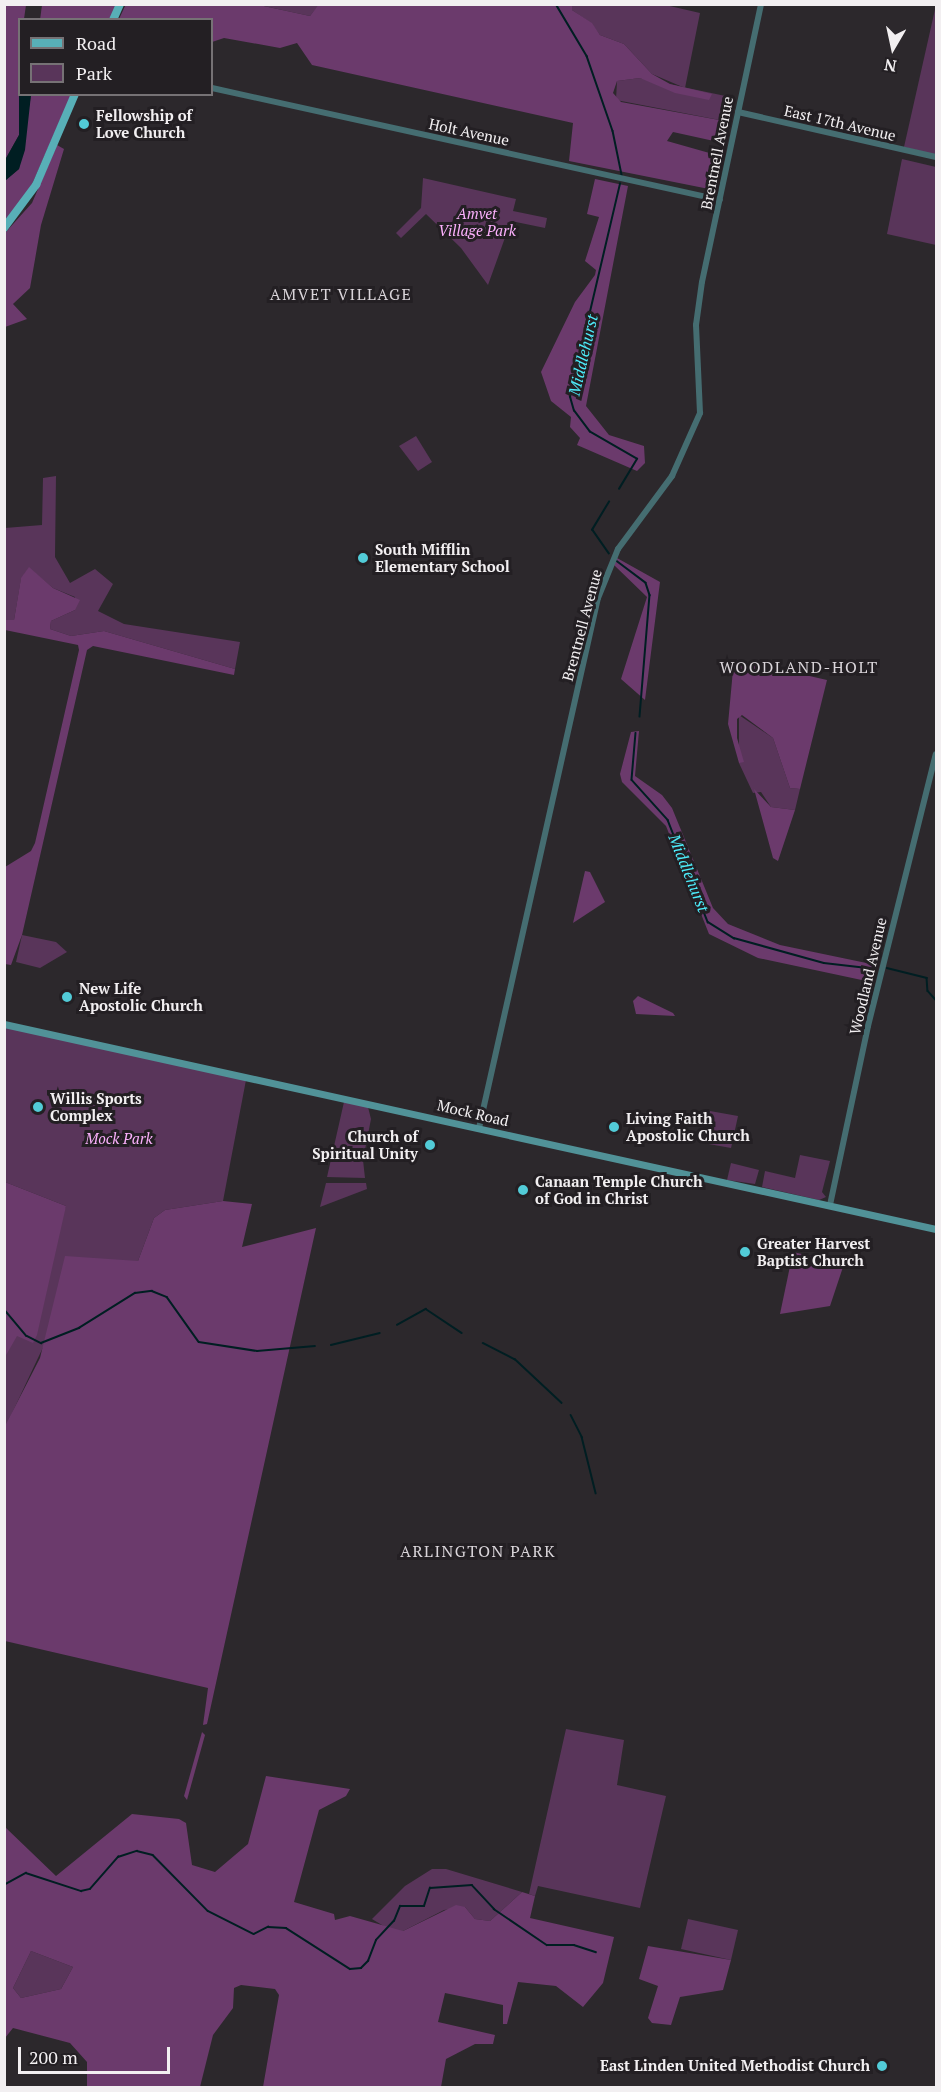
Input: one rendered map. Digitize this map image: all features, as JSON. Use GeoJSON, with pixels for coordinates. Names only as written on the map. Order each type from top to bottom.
{"type":"FeatureCollection","features":[{"type":"Feature","properties":{"kind":"main road"},"geometry":{"type":"LineString","coordinates":[[114,18],[120,4]]}},
{"type":"Feature","properties":{"kind":"main road"},"geometry":{"type":"LineString","coordinates":[[4,228],[36,185],[74,96]]}},
{"type":"Feature","properties":{"kind":"main road","name":"Mock Road"},"geometry":{"type":"LineString","coordinates":[[4,1024],[936,1229]]}},
{"type":"Feature","properties":{"kind":"street","name":"Brentnell Avenue"},"geometry":{"type":"LineString","coordinates":[[479,1128],[598,598],[618,549],[672,476],[700,413],[696,325],[760,4]]}},
{"type":"Feature","properties":{"kind":"street","name":"Holt Avenue"},"geometry":{"type":"LineString","coordinates":[[213,88],[720,200]]}},
{"type":"Feature","properties":{"kind":"street","name":"East 17th Avenue"},"geometry":{"type":"LineString","coordinates":[[738,112],[936,157]]}},
{"type":"Feature","properties":{"kind":"street","name":"Woodland Avenue"},"geometry":{"type":"LineString","coordinates":[[830,1205],[868,1026],[936,754]]}},
{"type":"Feature","properties":{"kind":"green space"},"geometry":{"type":"Polygon","coordinates":[[[661,4],[700,13],[685,88],[652,74],[624,44],[600,35],[591,23],[572,10],[572,5],[661,4]]]}},
{"type":"Feature","properties":{"kind":"green space"},"geometry":{"type":"Polygon","coordinates":[[[259,5],[319,5],[310,16],[259,5]]]}},
{"type":"Feature","properties":{"kind":"green space"},"geometry":{"type":"Polygon","coordinates":[[[936,5],[936,155],[904,147],[936,5]]]}},
{"type":"Feature","properties":{"kind":"green space"},"geometry":{"type":"Polygon","coordinates":[[[640,78],[735,98],[730,122],[616,100],[617,81],[640,78]]]}},
{"type":"Feature","properties":{"kind":"green space"},"geometry":{"type":"Polygon","coordinates":[[[902,159],[936,167],[936,245],[887,234],[902,159]]]}},
{"type":"Feature","properties":{"kind":"green space","name":"Amvet Village Park"},"geometry":{"type":"Polygon","coordinates":[[[423,178],[516,199],[513,211],[547,218],[545,228],[511,221],[488,285],[461,248],[426,214],[401,238],[396,233],[421,208],[423,178]]]}},
{"type":"Feature","properties":{"kind":"green space"},"geometry":{"type":"Polygon","coordinates":[[[416,436],[432,462],[418,471],[399,446],[416,436]]]}},
{"type":"Feature","properties":{"kind":"green space"},"geometry":{"type":"Polygon","coordinates":[[[56,476],[55,557],[70,583],[95,569],[113,584],[98,611],[124,624],[240,642],[235,669],[104,631],[71,636],[50,629],[51,621],[75,610],[75,597],[53,588],[29,568],[21,579],[14,620],[5,620],[5,528],[42,525],[43,478],[56,476]]]}},
{"type":"Feature","properties":{"kind":"green space"},"geometry":{"type":"Polygon","coordinates":[[[739,715],[773,738],[790,788],[800,789],[795,810],[771,807],[761,792],[753,793],[739,763],[739,715]]]}},
{"type":"Feature","properties":{"kind":"green space"},"geometry":{"type":"Polygon","coordinates":[[[22,935],[56,942],[67,952],[40,968],[16,962],[22,935]]]}},
{"type":"Feature","properties":{"kind":"green space","name":"Mock Park"},"geometry":{"type":"Polygon","coordinates":[[[5,1027],[246,1080],[223,1201],[165,1210],[154,1218],[138,1261],[46,1341],[5,1428],[5,1357],[66,1206],[5,1182],[5,1027]]]}},
{"type":"Feature","properties":{"kind":"green space"},"geometry":{"type":"Polygon","coordinates":[[[344,1102],[368,1107],[371,1119],[363,1160],[365,1178],[327,1177],[344,1102]]]}},
{"type":"Feature","properties":{"kind":"green space"},"geometry":{"type":"Polygon","coordinates":[[[710,1111],[738,1116],[731,1148],[703,1143],[710,1111]]]}},
{"type":"Feature","properties":{"kind":"green space"},"geometry":{"type":"Polygon","coordinates":[[[800,1155],[830,1161],[822,1192],[826,1197],[819,1200],[762,1187],[765,1171],[795,1178],[800,1155]]]}},
{"type":"Feature","properties":{"kind":"green space"},"geometry":{"type":"Polygon","coordinates":[[[731,1163],[759,1170],[755,1184],[727,1180],[731,1163]]]}},
{"type":"Feature","properties":{"kind":"green space"},"geometry":{"type":"Polygon","coordinates":[[[326,1183],[366,1183],[367,1189],[320,1207],[326,1183]]]}},
{"type":"Feature","properties":{"kind":"green space"},"geometry":{"type":"Polygon","coordinates":[[[566,1729],[624,1740],[617,1785],[666,1796],[640,1908],[538,1886],[535,1896],[529,1894],[566,1729]]]}},
{"type":"Feature","properties":{"kind":"green space"},"geometry":{"type":"Polygon","coordinates":[[[432,1869],[446,1869],[522,1892],[490,1921],[475,1919],[465,1907],[444,1910],[403,1931],[392,1931],[372,1919],[405,1886],[432,1869]]]}},
{"type":"Feature","properties":{"kind":"green space"},"geometry":{"type":"Polygon","coordinates":[[[688,1919],[738,1930],[731,1960],[681,1949],[688,1919]]]}},
{"type":"Feature","properties":{"kind":"green space"},"geometry":{"type":"Polygon","coordinates":[[[31,1951],[73,1967],[61,1989],[21,1998],[13,1988],[31,1951]]]}},
{"type":"Feature","properties":{"kind":"shaded area"},"geometry":{"type":"Polygon","coordinates":[[[126,4],[259,5],[310,16],[319,4],[572,5],[572,10],[592,23],[600,35],[624,44],[652,74],[670,84],[712,94],[709,100],[675,93],[640,78],[617,81],[613,93],[621,102],[730,122],[723,143],[673,132],[667,141],[720,156],[715,186],[709,189],[569,161],[573,123],[312,65],[297,43],[280,48],[224,38],[213,42],[213,18],[119,18],[126,4]]]}},
{"type":"Feature","properties":{"kind":"shaded area"},"geometry":{"type":"Polygon","coordinates":[[[5,5],[26,5],[24,18],[18,18],[19,135],[5,160],[5,5]]]}},
{"type":"Feature","properties":{"kind":"shaded area"},"geometry":{"type":"Polygon","coordinates":[[[42,5],[117,5],[110,18],[40,18],[42,5]]]}},
{"type":"Feature","properties":{"kind":"shaded area"},"geometry":{"type":"Polygon","coordinates":[[[31,96],[71,96],[30,189],[5,224],[4,181],[19,169],[31,96]]]}},
{"type":"Feature","properties":{"kind":"shaded area"},"geometry":{"type":"Polygon","coordinates":[[[57,145],[64,149],[41,225],[30,288],[13,304],[27,319],[5,327],[5,233],[32,203],[57,145]]]}},
{"type":"Feature","properties":{"kind":"shaded area"},"geometry":{"type":"Polygon","coordinates":[[[595,179],[628,186],[586,406],[609,435],[644,446],[645,463],[637,471],[577,445],[580,438],[570,427],[571,417],[551,401],[541,372],[575,302],[595,275],[596,270],[585,261],[599,217],[587,214],[595,179]]]}},
{"type":"Feature","properties":{"kind":"shaded area"},"geometry":{"type":"Polygon","coordinates":[[[617,558],[660,582],[645,700],[621,679],[647,597],[614,565],[617,558]]]}},
{"type":"Feature","properties":{"kind":"shaded area"},"geometry":{"type":"Polygon","coordinates":[[[29,567],[53,588],[80,600],[75,610],[51,621],[50,629],[71,636],[104,631],[235,669],[234,675],[93,646],[87,650],[22,935],[11,965],[5,964],[5,867],[31,851],[35,843],[79,650],[78,645],[5,630],[5,620],[14,620],[21,578],[29,567]]]}},
{"type":"Feature","properties":{"kind":"shaded area"},"geometry":{"type":"Polygon","coordinates":[[[734,659],[827,680],[800,789],[790,788],[773,738],[742,715],[737,719],[737,738],[744,762],[739,763],[728,724],[734,659]]]}},
{"type":"Feature","properties":{"kind":"shaded area"},"geometry":{"type":"Polygon","coordinates":[[[639,731],[635,776],[662,795],[672,808],[713,908],[728,924],[780,945],[876,965],[871,982],[758,958],[709,934],[666,826],[622,782],[620,774],[631,732],[639,731]]]}},
{"type":"Feature","properties":{"kind":"shaded area"},"geometry":{"type":"Polygon","coordinates":[[[754,789],[771,807],[795,810],[778,861],[773,858],[754,789]]]}},
{"type":"Feature","properties":{"kind":"shaded area"},"geometry":{"type":"Polygon","coordinates":[[[585,871],[590,872],[605,902],[573,923],[585,871]]]}},
{"type":"Feature","properties":{"kind":"shaded area"},"geometry":{"type":"Polygon","coordinates":[[[638,996],[675,1016],[636,1014],[633,1001],[638,996]]]}},
{"type":"Feature","properties":{"kind":"shaded area"},"geometry":{"type":"Polygon","coordinates":[[[5,1182],[66,1206],[37,1335],[33,1343],[17,1336],[5,1357],[5,1182]]]}},
{"type":"Feature","properties":{"kind":"shaded area"},"geometry":{"type":"Polygon","coordinates":[[[223,1201],[252,1204],[242,1247],[316,1228],[207,1724],[203,1725],[208,1688],[5,1641],[4,1428],[40,1358],[65,1256],[138,1261],[154,1218],[165,1210],[223,1201]]]}},
{"type":"Feature","properties":{"kind":"shaded area"},"geometry":{"type":"Polygon","coordinates":[[[793,1252],[844,1264],[830,1306],[780,1314],[793,1252]]]}},
{"type":"Feature","properties":{"kind":"shaded area"},"geometry":{"type":"Polygon","coordinates":[[[202,1732],[205,1735],[187,1800],[184,1796],[202,1732]]]}},
{"type":"Feature","properties":{"kind":"shaded area"},"geometry":{"type":"Polygon","coordinates":[[[266,1776],[350,1789],[346,1796],[319,1810],[294,1902],[334,1914],[335,1920],[350,1916],[403,1931],[456,1905],[465,1907],[475,1919],[490,1921],[522,1892],[535,1896],[530,1918],[614,1937],[603,1983],[583,2007],[556,1986],[518,1982],[507,2024],[503,2024],[503,2005],[445,1993],[438,2022],[495,2035],[493,2044],[475,2044],[446,2059],[441,2087],[263,2087],[279,1995],[275,1989],[241,1985],[234,1988],[233,2008],[213,2035],[200,2087],[87,2087],[87,2062],[70,2043],[13,2028],[5,2038],[5,1827],[56,1876],[132,1814],[179,1819],[186,1823],[192,1865],[215,1872],[248,1844],[266,1776]],[[31,1951],[13,1988],[21,1998],[61,1989],[73,1967],[31,1951]]]}},
{"type":"Feature","properties":{"kind":"shaded area"},"geometry":{"type":"Polygon","coordinates":[[[648,1946],[731,1960],[723,1990],[680,1997],[671,2025],[652,2023],[648,2018],[658,1986],[639,1979],[648,1946]]]}},
{"type":"Feature","properties":{"kind":"water"},"geometry":{"type":"Polygon","coordinates":[[[19,96],[31,96],[25,150],[19,169],[5,181],[5,160],[19,135],[19,96]]]}},
{"type":"Feature","properties":{"kind":"waterway","name":"Middlehurst"},"geometry":{"type":"LineString","coordinates":[[556,4],[587,56],[613,131],[622,175]]}},
{"type":"Feature","properties":{"kind":"waterway","name":"Middlehurst"},"geometry":{"type":"LineString","coordinates":[[619,489],[637,459],[590,432],[574,411],[570,397],[620,184]]}},
{"type":"Feature","properties":{"kind":"waterway","name":"Middlehurst"},"geometry":{"type":"LineString","coordinates":[[609,502],[592,530],[609,554]]}},
{"type":"Feature","properties":{"kind":"waterway","name":"Middlehurst"},"geometry":{"type":"LineString","coordinates":[[617,561],[646,583],[650,595],[640,717]]}},
{"type":"Feature","properties":{"kind":"waterway","name":"Middlehurst"},"geometry":{"type":"LineString","coordinates":[[636,733],[632,780],[668,820],[708,922],[734,938],[824,963],[876,969]]}},
{"type":"Feature","properties":{"kind":"waterway","name":"Middlehurst"},"geometry":{"type":"LineString","coordinates":[[887,968],[927,978],[928,991],[936,1000]]}},
{"type":"Feature","properties":{"kind":"waterway"},"geometry":{"type":"LineString","coordinates":[[4,1309],[27,1336],[41,1343],[79,1328],[135,1293],[152,1291],[167,1297],[199,1342],[257,1351],[315,1346]]}},
{"type":"Feature","properties":{"kind":"waterway"},"geometry":{"type":"LineString","coordinates":[[397,1325],[426,1309],[462,1333]]}},
{"type":"Feature","properties":{"kind":"waterway"},"geometry":{"type":"LineString","coordinates":[[331,1345],[380,1333]]}},
{"type":"Feature","properties":{"kind":"waterway"},"geometry":{"type":"LineString","coordinates":[[483,1343],[515,1359],[562,1403]]}},
{"type":"Feature","properties":{"kind":"waterway"},"geometry":{"type":"LineString","coordinates":[[571,1415],[582,1437],[596,1493]]}},
{"type":"Feature","properties":{"kind":"waterway"},"geometry":{"type":"LineString","coordinates":[[4,1885],[26,1873],[81,1891],[90,1889],[118,1857],[137,1851],[153,1855],[208,1911],[254,1934],[268,1927],[286,1928],[350,1969],[361,1968],[368,1961],[376,1940],[394,1921],[400,1906],[424,1906],[430,1888],[472,1885],[494,1909],[547,1945],[574,1945],[596,1952]]}},
{"type":"Feature","properties":{"kind":"place","name":"Fellowship of Love Church"},"geometry":{"type":"Point","coordinates":[84,124]}},
{"type":"Feature","properties":{"kind":"place","name":"South Mifflin Elementary School"},"geometry":{"type":"Point","coordinates":[363,558]}},
{"type":"Feature","properties":{"kind":"place","name":"New Life Apostolic Church"},"geometry":{"type":"Point","coordinates":[67,997]}},
{"type":"Feature","properties":{"kind":"place","name":"Willis Sports Complex"},"geometry":{"type":"Point","coordinates":[38,1107]}},
{"type":"Feature","properties":{"kind":"place","name":"Living Faith Apostolic Church"},"geometry":{"type":"Point","coordinates":[614,1127]}},
{"type":"Feature","properties":{"kind":"place","name":"Church of Spiritual Unity"},"geometry":{"type":"Point","coordinates":[430,1145]}},
{"type":"Feature","properties":{"kind":"place","name":"Canaan Temple Church of God in Christ"},"geometry":{"type":"Point","coordinates":[523,1190]}},
{"type":"Feature","properties":{"kind":"place","name":"Greater Harvest Baptist Church"},"geometry":{"type":"Point","coordinates":[745,1252]}},
{"type":"Feature","properties":{"kind":"place","name":"East Linden United Methodist Church"},"geometry":{"type":"Point","coordinates":[882,2066]}},
{"type":"Feature","properties":{"kind":"district","name":"AMVET VILLAGE"},"geometry":{"type":"Point","coordinates":[341,294]}},
{"type":"Feature","properties":{"kind":"district","name":"WOODLAND-HOLT"},"geometry":{"type":"Point","coordinates":[799,667]}},
{"type":"Feature","properties":{"kind":"district","name":"ARLINGTON PARK"},"geometry":{"type":"Point","coordinates":[478,1551]}}]}
